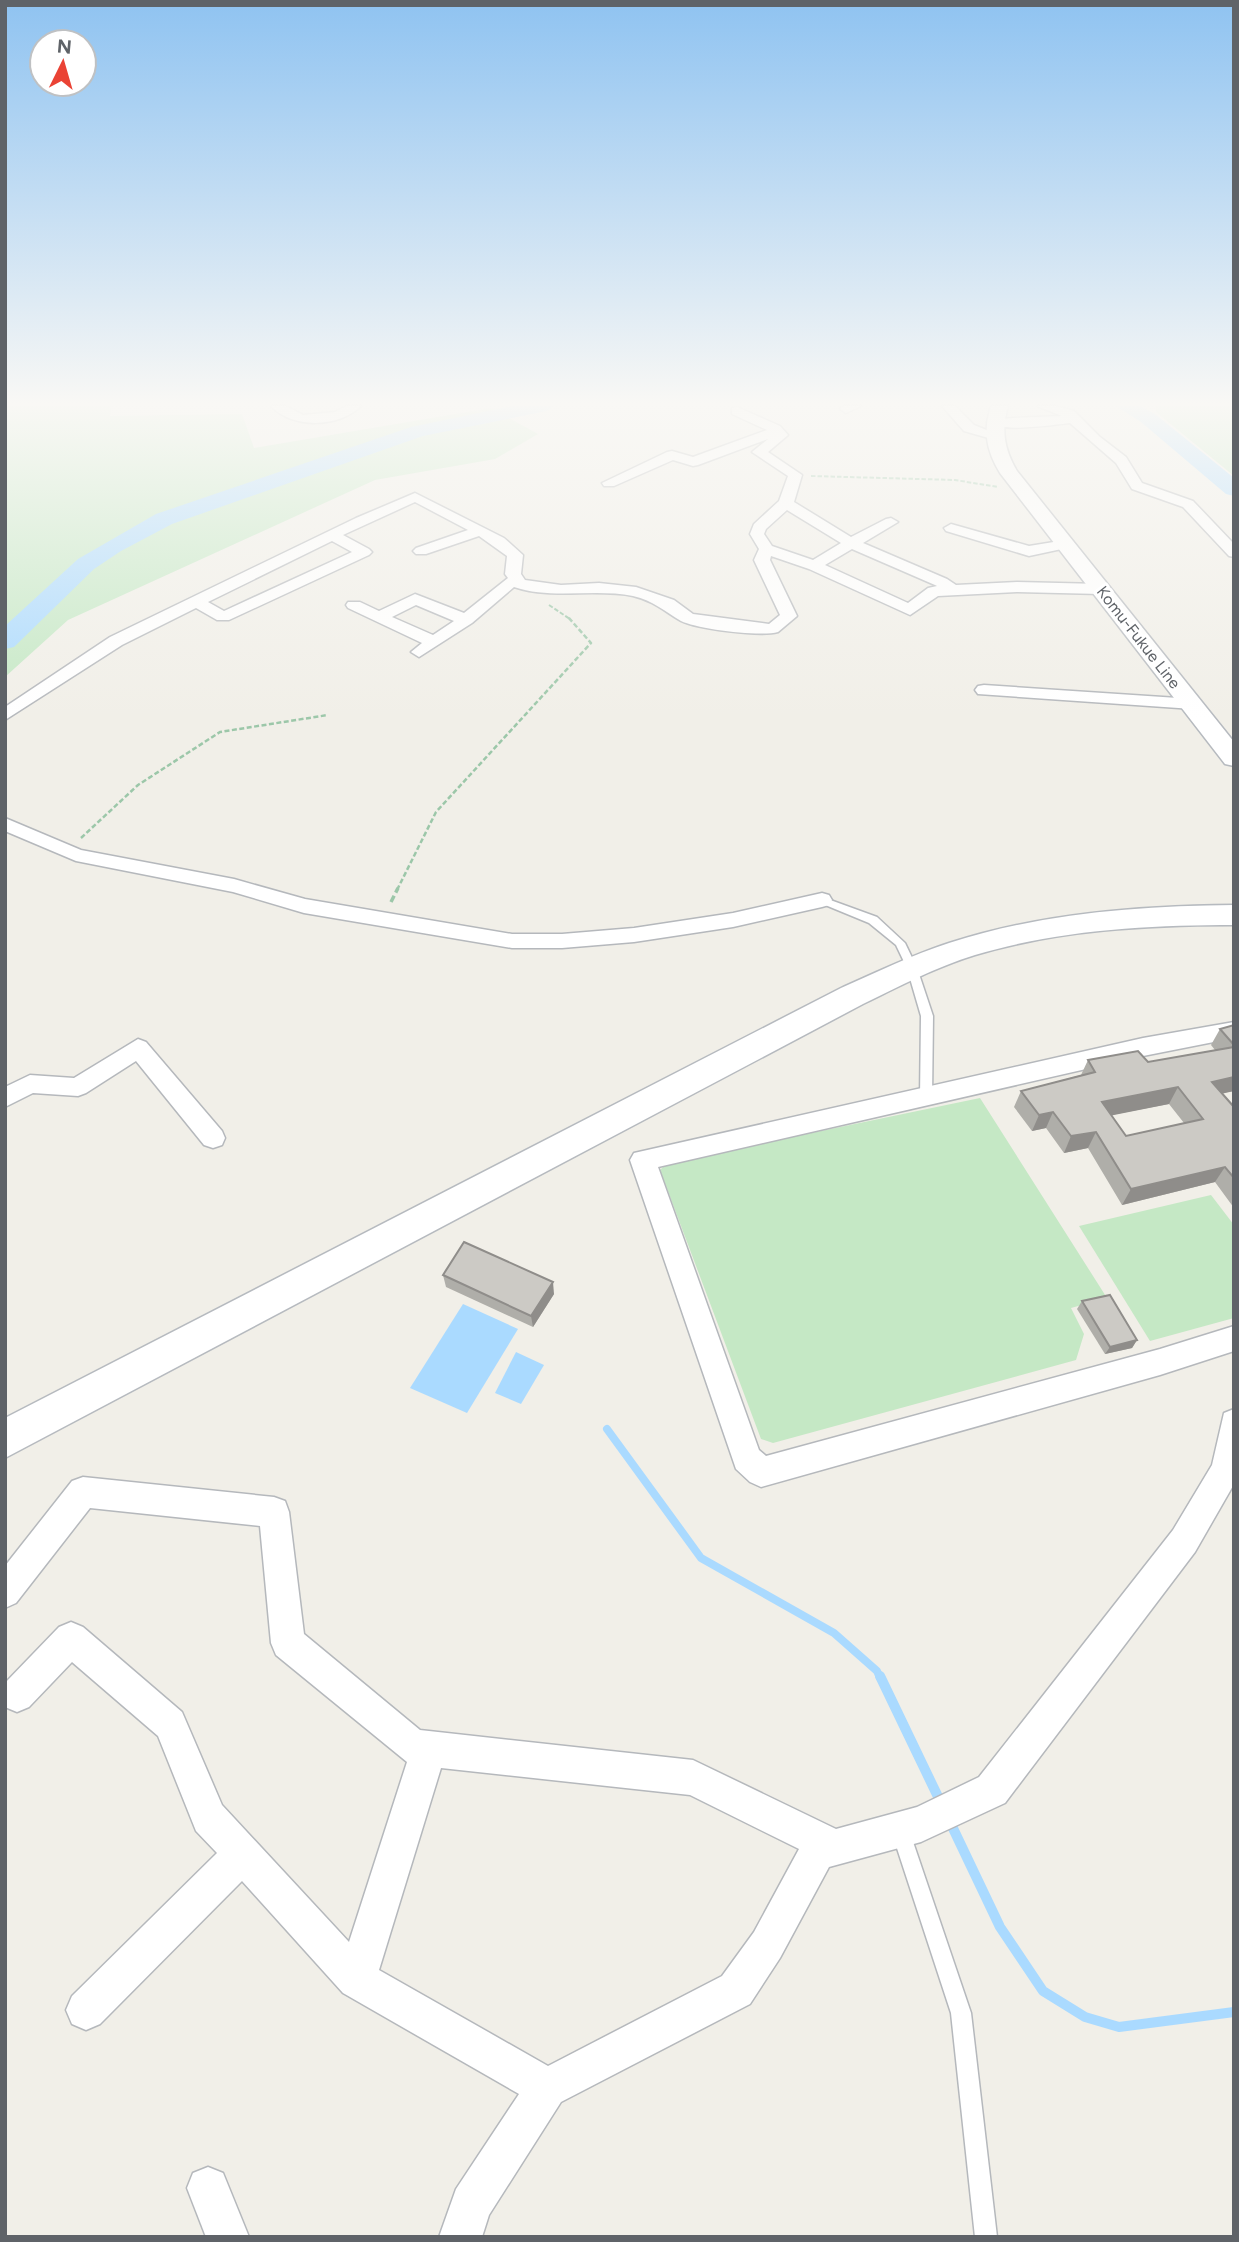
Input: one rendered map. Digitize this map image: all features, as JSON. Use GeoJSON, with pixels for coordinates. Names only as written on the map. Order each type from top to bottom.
{"type":"FeatureCollection","features":[{"type":"Feature","properties":{"kind":"street"},"geometry":{"type":"LineString","coordinates":[[5,715],[116,641],[387,511]]}},
{"type":"Feature","properties":{"kind":"street"},"geometry":{"type":"LineString","coordinates":[[440,511],[499,541],[515,555],[513,574],[520,584],[534,588],[599,588],[636,592],[668,603],[688,618],[710,624],[772,629],[789,616],[785,581],[762,560],[766,549]]}},
{"type":"Feature","properties":{"kind":"street"},"geometry":{"type":"LineString","coordinates":[[777,511],[759,527],[757,534],[766,549],[814,566],[910,610],[934,591],[1017,587],[1101,589]]}},
{"type":"Feature","properties":{"kind":"street"},"geometry":{"type":"LineString","coordinates":[[798,511],[851,543],[941,582],[952,590]]}},
{"type":"Feature","properties":{"kind":"street","name":"Komu-Fukue Line"},"geometry":{"type":"LineString","coordinates":[[1039,511],[1193,704],[1227,740],[1234,759]]}},
{"type":"Feature","properties":{"kind":"street"},"geometry":{"type":"LineString","coordinates":[[1194,511],[1234,553]]}},
{"type":"Feature","properties":{"kind":"street"},"geometry":{"type":"LineString","coordinates":[[785,581],[891,522]]}},
{"type":"Feature","properties":{"kind":"street"},"geometry":{"type":"LineString","coordinates":[[951,528],[1029,551],[1066,544]]}},
{"type":"Feature","properties":{"kind":"street"},"geometry":{"type":"LineString","coordinates":[[421,551],[480,531]]}},
{"type":"Feature","properties":{"kind":"street"},"geometry":{"type":"LineString","coordinates":[[195,601],[223,617],[364,552],[332,536]]}},
{"type":"Feature","properties":{"kind":"street"},"geometry":{"type":"LineString","coordinates":[[419,652],[466,620],[507,584],[517,580]]}},
{"type":"Feature","properties":{"kind":"street"},"geometry":{"type":"LineString","coordinates":[[379,617],[415,599],[466,620]]}},
{"type":"Feature","properties":{"kind":"street"},"geometry":{"type":"LineString","coordinates":[[354,606],[434,642]]}},
{"type":"Feature","properties":{"kind":"street"},"geometry":{"type":"LineString","coordinates":[[984,690],[1193,704]]}},
{"type":"Feature","properties":{"kind":"street"},"geometry":{"type":"LineString","coordinates":[[5,824],[76,855],[234,886],[304,906],[382,921],[512,940],[562,941],[634,936],[733,920],[822,900]]}},
{"type":"Feature","properties":{"kind":"street"},"geometry":{"type":"LineString","coordinates":[[5,1439],[852,996],[912,968],[979,944],[1081,923],[1158,915],[1234,915]]}},
{"type":"Feature","properties":{"kind":"street"},"geometry":{"type":"LineString","coordinates":[[1234,1030],[1143,1047],[643,1160],[747,1459],[761,1472],[1160,1362],[1234,1338]]}},
{"type":"Feature","properties":{"kind":"street"},"geometry":{"type":"LineString","coordinates":[[5,1098],[30,1084],[78,1087],[138,1048],[213,1138]]}},
{"type":"Feature","properties":{"kind":"street"},"geometry":{"type":"LineString","coordinates":[[460,2237],[471,2204],[547,2088],[736,1990],[767,1945],[817,1852],[920,1824],[992,1790],[1184,1541],[1230,1471],[1234,1423]]}},
{"type":"Feature","properties":{"kind":"street"},"geometry":{"type":"LineString","coordinates":[[5,1592],[83,1492],[274,1512],[288,1643],[412,1747],[693,1778],[834,1847]]}},
{"type":"Feature","properties":{"kind":"street"},"geometry":{"type":"LineString","coordinates":[[17,1695],[71,1639],[170,1724],[208,1818],[357,1979],[547,2088]]}},
{"type":"Feature","properties":{"kind":"street"},"geometry":{"type":"LineString","coordinates":[[357,1979],[429,1748]]}},
{"type":"Feature","properties":{"kind":"street"},"geometry":{"type":"LineString","coordinates":[[86,2010],[241,1855]]}},
{"type":"Feature","properties":{"kind":"street"},"geometry":{"type":"LineString","coordinates":[[208,2188],[228,2237]]}},
{"type":"Feature","properties":{"kind":"lane"},"geometry":{"type":"LineString","coordinates":[[822,900],[873,920],[900,943],[912,968],[927,1016],[926,1098]]}},
{"type":"Feature","properties":{"kind":"lane"},"geometry":{"type":"LineString","coordinates":[[900,1829],[961,2013],[985,2237]]}},
{"type":"Feature","properties":{"kind":"path"},"geometry":{"type":"LineString","coordinates":[[382,921],[436,813],[591,643],[581,629],[556,608],[545,604]]}},
{"type":"Feature","properties":{"kind":"path"},"geometry":{"type":"LineString","coordinates":[[67,851],[138,785],[220,732],[328,715]]}},
{"type":"Feature","properties":{"kind":"green space"},"geometry":{"type":"Polygon","coordinates":[[[5,511],[308,511],[68,620],[5,677],[5,511]]]}},
{"type":"Feature","properties":{"kind":"green space"},"geometry":{"type":"Polygon","coordinates":[[[980,1098],[1107,1298],[1071,1308],[1084,1334],[1076,1360],[773,1443],[761,1439],[660,1170],[667,1163],[980,1098]]]}},
{"type":"Feature","properties":{"kind":"green space"},"geometry":{"type":"Polygon","coordinates":[[[1211,1195],[1234,1225],[1234,1318],[1150,1341],[1079,1226],[1211,1195]]]}},
{"type":"Feature","properties":{"kind":"water"},"geometry":{"type":"Polygon","coordinates":[[[463,1304],[518,1329],[467,1413],[410,1388],[463,1304]]]}},
{"type":"Feature","properties":{"kind":"water"},"geometry":{"type":"Polygon","coordinates":[[[516,1352],[544,1365],[521,1404],[495,1393],[516,1352]]]}},
{"type":"Feature","properties":{"kind":"building"},"geometry":{"type":"Polygon","coordinates":[[[1234,1025],[1234,1045],[1220,1029],[1234,1025]]]}},
{"type":"Feature","properties":{"kind":"building"},"geometry":{"type":"Polygon","coordinates":[[[1234,1047],[1234,1077],[1212,1082],[1234,1107],[1234,1178],[1225,1167],[1131,1189],[1096,1132],[1071,1136],[1053,1112],[1039,1115],[1021,1091],[1095,1072],[1088,1060],[1138,1051],[1148,1062],[1234,1047]],[[1178,1087],[1102,1102],[1126,1136],[1203,1119],[1178,1087]]]}},
{"type":"Feature","properties":{"kind":"building"},"geometry":{"type":"Polygon","coordinates":[[[464,1242],[553,1282],[531,1316],[443,1275],[464,1242]]]}},
{"type":"Feature","properties":{"kind":"building"},"geometry":{"type":"Polygon","coordinates":[[[1110,1295],[1137,1340],[1110,1347],[1082,1301],[1110,1295]]]}},
{"type":"Feature","properties":{"kind":"waterway"},"geometry":{"type":"LineString","coordinates":[[5,641],[86,564],[164,519],[188,511]]}},
{"type":"Feature","properties":{"kind":"waterway"},"geometry":{"type":"LineString","coordinates":[[607,1429],[701,1558],[834,1633],[877,1671],[880,1678]]}},
{"type":"Feature","properties":{"kind":"waterway"},"geometry":{"type":"LineString","coordinates":[[880,1676],[941,1803]]}},
{"type":"Feature","properties":{"kind":"waterway"},"geometry":{"type":"LineString","coordinates":[[950,1822],[1000,1927],[1043,1991],[1085,2017],[1119,2027],[1234,2012]]}}]}
